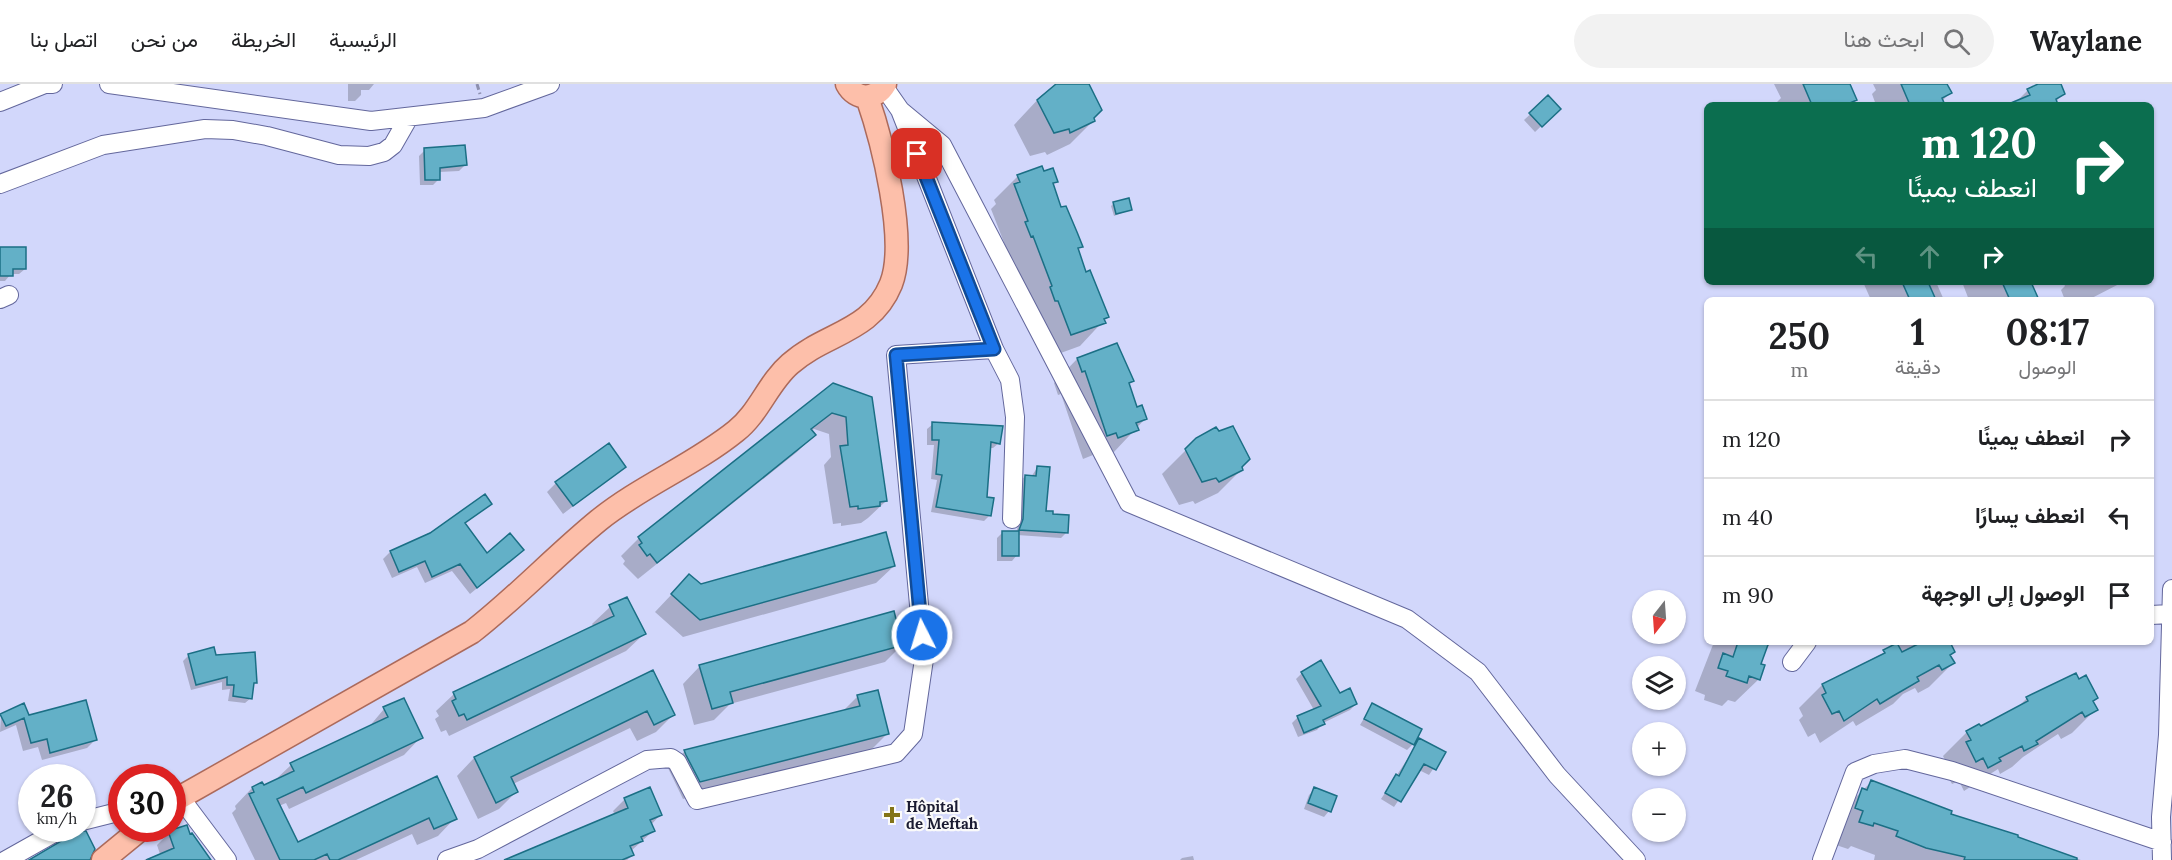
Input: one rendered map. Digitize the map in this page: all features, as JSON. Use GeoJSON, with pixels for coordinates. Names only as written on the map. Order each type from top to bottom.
{"type":"FeatureCollection","features":[{"type":"Feature","properties":{"kind":"main road"},"geometry":{"type":"LineString","coordinates":[[186,793],[327,716],[472,632],[511,602],[600,520],[708,452],[738,430],[789,364],[870,317],[883,302],[892,281],[896,260],[893,208],[879,89],[854,93],[847,84]]}},
{"type":"Feature","properties":{"kind":"main road"},"geometry":{"type":"LineString","coordinates":[[103,860],[125,842]]}},
{"type":"Feature","properties":{"kind":"street"},"geometry":{"type":"LineString","coordinates":[[0,102],[45,84],[53,84]]}},
{"type":"Feature","properties":{"kind":"street"},"geometry":{"type":"LineString","coordinates":[[109,84],[371,121],[484,108],[550,84]]}},
{"type":"Feature","properties":{"kind":"street"},"geometry":{"type":"LineString","coordinates":[[879,89],[942,145],[1128,503],[1407,619],[1478,672],[1557,775],[1636,860]]}},
{"type":"Feature","properties":{"kind":"street"},"geometry":{"type":"LineString","coordinates":[[900,110],[994,349],[1010,380],[1015,417],[1012,519]]}},
{"type":"Feature","properties":{"kind":"street"},"geometry":{"type":"LineString","coordinates":[[0,184],[103,145],[205,129],[245,132],[339,155],[369,156],[384,152],[393,145],[409,117]]}},
{"type":"Feature","properties":{"kind":"street"},"geometry":{"type":"LineString","coordinates":[[447,860],[478,849],[647,760],[670,758],[677,762],[697,800],[896,753],[913,734],[924,659],[896,355],[994,349]]}},
{"type":"Feature","properties":{"kind":"street"},"geometry":{"type":"LineString","coordinates":[[1822,860],[1855,772],[1874,764],[1905,759],[1952,771],[2162,851],[2172,589]]}},
{"type":"Feature","properties":{"kind":"street"},"geometry":{"type":"LineString","coordinates":[[2154,615],[2170,614]]}},
{"type":"Feature","properties":{"kind":"street"},"geometry":{"type":"LineString","coordinates":[[1792,662],[1805,645]]}},
{"type":"Feature","properties":{"kind":"street"},"geometry":{"type":"LineString","coordinates":[[186,812],[227,860]]}},
{"type":"Feature","properties":{"kind":"street"},"geometry":{"type":"LineString","coordinates":[[6,860],[38,842]]}},
{"type":"Feature","properties":{"kind":"building"},"geometry":{"type":"Polygon","coordinates":[[[1056,84],[1089,84],[1102,110],[1094,118],[1095,121],[1070,133],[1069,129],[1054,133],[1037,100],[1056,84]]]}},
{"type":"Feature","properties":{"kind":"building"},"geometry":{"type":"Polygon","coordinates":[[[1803,84],[1850,84],[1857,100],[1852,102],[1811,102],[1803,84]]]}},
{"type":"Feature","properties":{"kind":"building"},"geometry":{"type":"Polygon","coordinates":[[[1901,84],[1947,84],[1952,93],[1942,98],[1944,102],[1909,102],[1901,84]]]}},
{"type":"Feature","properties":{"kind":"building"},"geometry":{"type":"Polygon","coordinates":[[[2038,84],[2061,84],[2065,94],[2056,99],[2057,102],[2013,102],[2030,95],[2027,89],[2038,84]]]}},
{"type":"Feature","properties":{"kind":"building"},"geometry":{"type":"Polygon","coordinates":[[[1548,95],[1561,109],[1542,127],[1529,113],[1548,95]]]}},
{"type":"Feature","properties":{"kind":"building"},"geometry":{"type":"Polygon","coordinates":[[[465,145],[467,165],[440,168],[440,180],[425,180],[424,148],[465,145]]]}},
{"type":"Feature","properties":{"kind":"building"},"geometry":{"type":"Polygon","coordinates":[[[1042,166],[1044,171],[1053,168],[1058,182],[1053,183],[1061,207],[1066,206],[1083,247],[1078,248],[1086,272],[1090,270],[1109,317],[1104,319],[1106,323],[1071,335],[1058,301],[1055,301],[1050,287],[1052,286],[1033,236],[1031,237],[1025,222],[1028,221],[1014,184],[1020,182],[1017,175],[1042,166]]]}},
{"type":"Feature","properties":{"kind":"building"},"geometry":{"type":"Polygon","coordinates":[[[1129,198],[1132,210],[1116,214],[1113,202],[1129,198]]]}},
{"type":"Feature","properties":{"kind":"building"},"geometry":{"type":"Polygon","coordinates":[[[0,247],[26,247],[26,269],[13,269],[13,276],[0,276],[0,247]]]}},
{"type":"Feature","properties":{"kind":"building"},"geometry":{"type":"Polygon","coordinates":[[[1903,285],[1929,285],[1935,297],[1909,297],[1903,285]]]}},
{"type":"Feature","properties":{"kind":"building"},"geometry":{"type":"Polygon","coordinates":[[[2003,285],[2032,285],[2038,297],[2009,297],[2003,285]]]}},
{"type":"Feature","properties":{"kind":"building"},"geometry":{"type":"Polygon","coordinates":[[[1117,343],[1134,381],[1129,383],[1137,407],[1142,405],[1147,419],[1136,423],[1139,430],[1118,438],[1116,433],[1107,436],[1085,371],[1082,372],[1077,358],[1117,343]]]}},
{"type":"Feature","properties":{"kind":"building"},"geometry":{"type":"Polygon","coordinates":[[[833,383],[872,397],[887,501],[880,502],[880,506],[858,509],[858,506],[850,507],[840,446],[848,445],[846,417],[832,413],[811,429],[816,435],[657,563],[650,554],[647,556],[639,545],[642,543],[638,537],[833,383]]]}},
{"type":"Feature","properties":{"kind":"building"},"geometry":{"type":"Polygon","coordinates":[[[932,422],[1003,426],[1000,444],[991,442],[987,497],[994,498],[991,516],[936,507],[942,475],[936,474],[939,440],[932,440],[932,422]]]}},
{"type":"Feature","properties":{"kind":"building"},"geometry":{"type":"Polygon","coordinates":[[[1233,426],[1250,459],[1242,467],[1243,470],[1219,482],[1216,478],[1202,482],[1185,449],[1196,438],[1216,427],[1219,431],[1233,426]]]}},
{"type":"Feature","properties":{"kind":"building"},"geometry":{"type":"Polygon","coordinates":[[[609,443],[626,467],[573,506],[555,482],[609,443]]]}},
{"type":"Feature","properties":{"kind":"building"},"geometry":{"type":"Polygon","coordinates":[[[1037,466],[1050,467],[1046,511],[1069,515],[1068,533],[1019,530],[1023,519],[1025,475],[1036,476],[1037,466]]]}},
{"type":"Feature","properties":{"kind":"building"},"geometry":{"type":"Polygon","coordinates":[[[485,494],[492,504],[465,523],[487,553],[510,533],[524,550],[477,588],[460,564],[432,577],[425,561],[399,572],[390,551],[430,533],[485,494]]]}},
{"type":"Feature","properties":{"kind":"building"},"geometry":{"type":"Polygon","coordinates":[[[1002,531],[1019,531],[1019,556],[1002,556],[1002,531]]]}},
{"type":"Feature","properties":{"kind":"building"},"geometry":{"type":"Polygon","coordinates":[[[886,532],[895,566],[700,620],[671,594],[689,574],[701,584],[886,532]]]}},
{"type":"Feature","properties":{"kind":"building"},"geometry":{"type":"Polygon","coordinates":[[[627,597],[646,634],[467,720],[464,714],[459,716],[452,701],[456,699],[453,692],[614,616],[609,605],[627,597]]]}},
{"type":"Feature","properties":{"kind":"building"},"geometry":{"type":"Polygon","coordinates":[[[894,611],[896,619],[901,618],[904,645],[730,692],[733,703],[712,709],[699,665],[894,611]]]}},
{"type":"Feature","properties":{"kind":"building"},"geometry":{"type":"Polygon","coordinates":[[[1737,645],[1768,645],[1761,664],[1765,665],[1760,680],[1749,676],[1747,683],[1726,676],[1728,671],[1718,668],[1723,653],[1733,657],[1737,645]]]}},
{"type":"Feature","properties":{"kind":"building"},"geometry":{"type":"Polygon","coordinates":[[[1893,645],[1898,645],[1902,652],[1916,645],[1952,645],[1955,652],[1950,655],[1955,663],[1942,670],[1939,665],[1917,677],[1919,681],[1880,704],[1877,699],[1844,721],[1839,711],[1832,714],[1822,695],[1826,693],[1822,684],[1885,653],[1883,650],[1893,645]]]}},
{"type":"Feature","properties":{"kind":"building"},"geometry":{"type":"Polygon","coordinates":[[[214,647],[216,655],[255,652],[257,683],[254,683],[252,699],[233,696],[234,685],[227,685],[227,677],[196,685],[188,654],[214,647]]]}},
{"type":"Feature","properties":{"kind":"building"},"geometry":{"type":"Polygon","coordinates":[[[1321,660],[1340,693],[1350,688],[1357,704],[1323,720],[1325,724],[1304,733],[1297,716],[1321,706],[1301,672],[1321,660]]]}},
{"type":"Feature","properties":{"kind":"building"},"geometry":{"type":"Polygon","coordinates":[[[653,670],[675,715],[654,725],[647,711],[511,777],[518,792],[496,803],[474,757],[653,670]]]}},
{"type":"Feature","properties":{"kind":"building"},"geometry":{"type":"Polygon","coordinates":[[[2076,673],[2079,679],[2086,675],[2098,698],[2093,701],[2098,710],[2085,717],[2082,712],[2036,741],[2038,744],[2024,751],[2022,746],[1999,758],[2001,761],[1988,768],[1983,758],[1976,762],[1966,742],[1971,740],[1966,731],[1979,724],[1981,726],[2028,701],[2026,697],[2076,673]]]}},
{"type":"Feature","properties":{"kind":"building"},"geometry":{"type":"Polygon","coordinates":[[[878,690],[889,734],[700,782],[684,750],[860,706],[857,695],[878,690]]]}},
{"type":"Feature","properties":{"kind":"building"},"geometry":{"type":"Polygon","coordinates":[[[404,698],[423,738],[306,793],[303,787],[277,799],[298,842],[437,776],[457,819],[434,829],[429,818],[338,860],[330,860],[327,854],[314,860],[280,860],[249,794],[254,792],[252,787],[262,782],[264,785],[294,771],[290,763],[388,717],[383,707],[404,698]]]}},
{"type":"Feature","properties":{"kind":"building"},"geometry":{"type":"Polygon","coordinates":[[[86,700],[97,740],[50,753],[47,739],[31,743],[24,718],[6,726],[0,714],[24,703],[29,715],[86,700]]]}},
{"type":"Feature","properties":{"kind":"building"},"geometry":{"type":"Polygon","coordinates":[[[1372,703],[1422,729],[1414,745],[1364,719],[1372,703]]]}},
{"type":"Feature","properties":{"kind":"building"},"geometry":{"type":"Polygon","coordinates":[[[1419,738],[1446,752],[1436,770],[1424,764],[1401,802],[1385,793],[1396,774],[1399,776],[1419,738]]]}},
{"type":"Feature","properties":{"kind":"building"},"geometry":{"type":"Polygon","coordinates":[[[1871,780],[1952,811],[1951,814],[2018,835],[2018,837],[2077,858],[2077,860],[1964,860],[1965,857],[1926,848],[1896,836],[1898,831],[1874,823],[1873,826],[1859,822],[1863,811],[1855,808],[1862,788],[1867,790],[1871,780]]]}},
{"type":"Feature","properties":{"kind":"building"},"geometry":{"type":"Polygon","coordinates":[[[650,787],[662,815],[650,820],[655,831],[641,837],[643,841],[630,846],[634,855],[622,860],[504,860],[628,808],[624,798],[650,787]]]}},
{"type":"Feature","properties":{"kind":"building"},"geometry":{"type":"Polygon","coordinates":[[[1314,787],[1337,796],[1331,812],[1308,803],[1314,787]]]}},
{"type":"Feature","properties":{"kind":"building"},"geometry":{"type":"Polygon","coordinates":[[[186,825],[190,834],[192,833],[211,860],[146,860],[174,848],[172,842],[186,842],[186,825]]]}},
{"type":"Feature","properties":{"kind":"building"},"geometry":{"type":"Polygon","coordinates":[[[59,842],[92,842],[95,849],[90,860],[29,860],[59,842]]]}},
{"type":"Feature","properties":{"kind":"place","name":"Hôpital de Meftah"},"geometry":{"type":"Point","coordinates":[892,815]}},
{"type":"Feature","properties":{"kind":"route"},"geometry":{"type":"LineString","coordinates":[[917,154],[994,349],[896,355],[922,635]]}}]}
